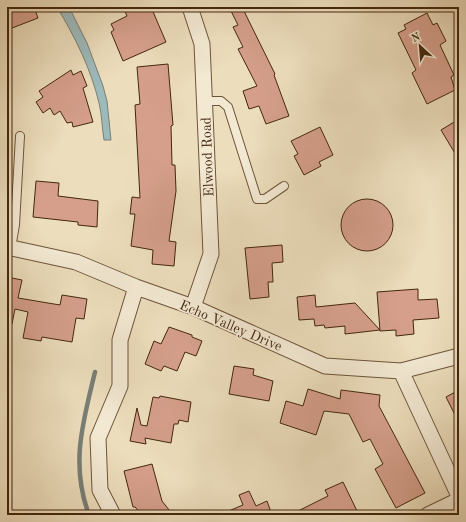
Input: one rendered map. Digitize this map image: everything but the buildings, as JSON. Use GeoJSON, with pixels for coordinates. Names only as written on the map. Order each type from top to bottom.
{"type":"FeatureCollection","features":[{"type":"Feature","properties":{"kind":"street","name":"Elwood Road"},"geometry":{"type":"LineString","coordinates":[[190,7],[202,44],[211,254],[193,307]]}},
{"type":"Feature","properties":{"kind":"street","name":"Echo Valley Drive"},"geometry":{"type":"LineString","coordinates":[[9,247],[76,262],[136,287],[193,307],[325,366],[401,371],[459,356]]}},
{"type":"Feature","properties":{"kind":"street"},"geometry":{"type":"LineString","coordinates":[[113,515],[100,490],[98,438],[120,386],[120,340],[136,287]]}},
{"type":"Feature","properties":{"kind":"street"},"geometry":{"type":"LineString","coordinates":[[401,371],[459,496]]}},
{"type":"Feature","properties":{"kind":"street"},"geometry":{"type":"LineString","coordinates":[[428,515],[459,500]]}},
{"type":"Feature","properties":{"kind":"lane"},"geometry":{"type":"LineString","coordinates":[[205,101],[221,101],[228,107],[257,199],[265,199],[284,186]]}},
{"type":"Feature","properties":{"kind":"lane"},"geometry":{"type":"LineString","coordinates":[[9,247],[15,225],[20,136]]}},
{"type":"Feature","properties":{"kind":"water"},"geometry":{"type":"Polygon","coordinates":[[[57,7],[69,7],[87,43],[107,101],[111,140],[104,140],[100,108],[92,78],[76,42],[57,7]]]}},
{"type":"Feature","properties":{"kind":"waterway"},"geometry":{"type":"LineString","coordinates":[[89,515],[83,496],[79,461],[80,443],[86,408],[95,372]]}}]}
